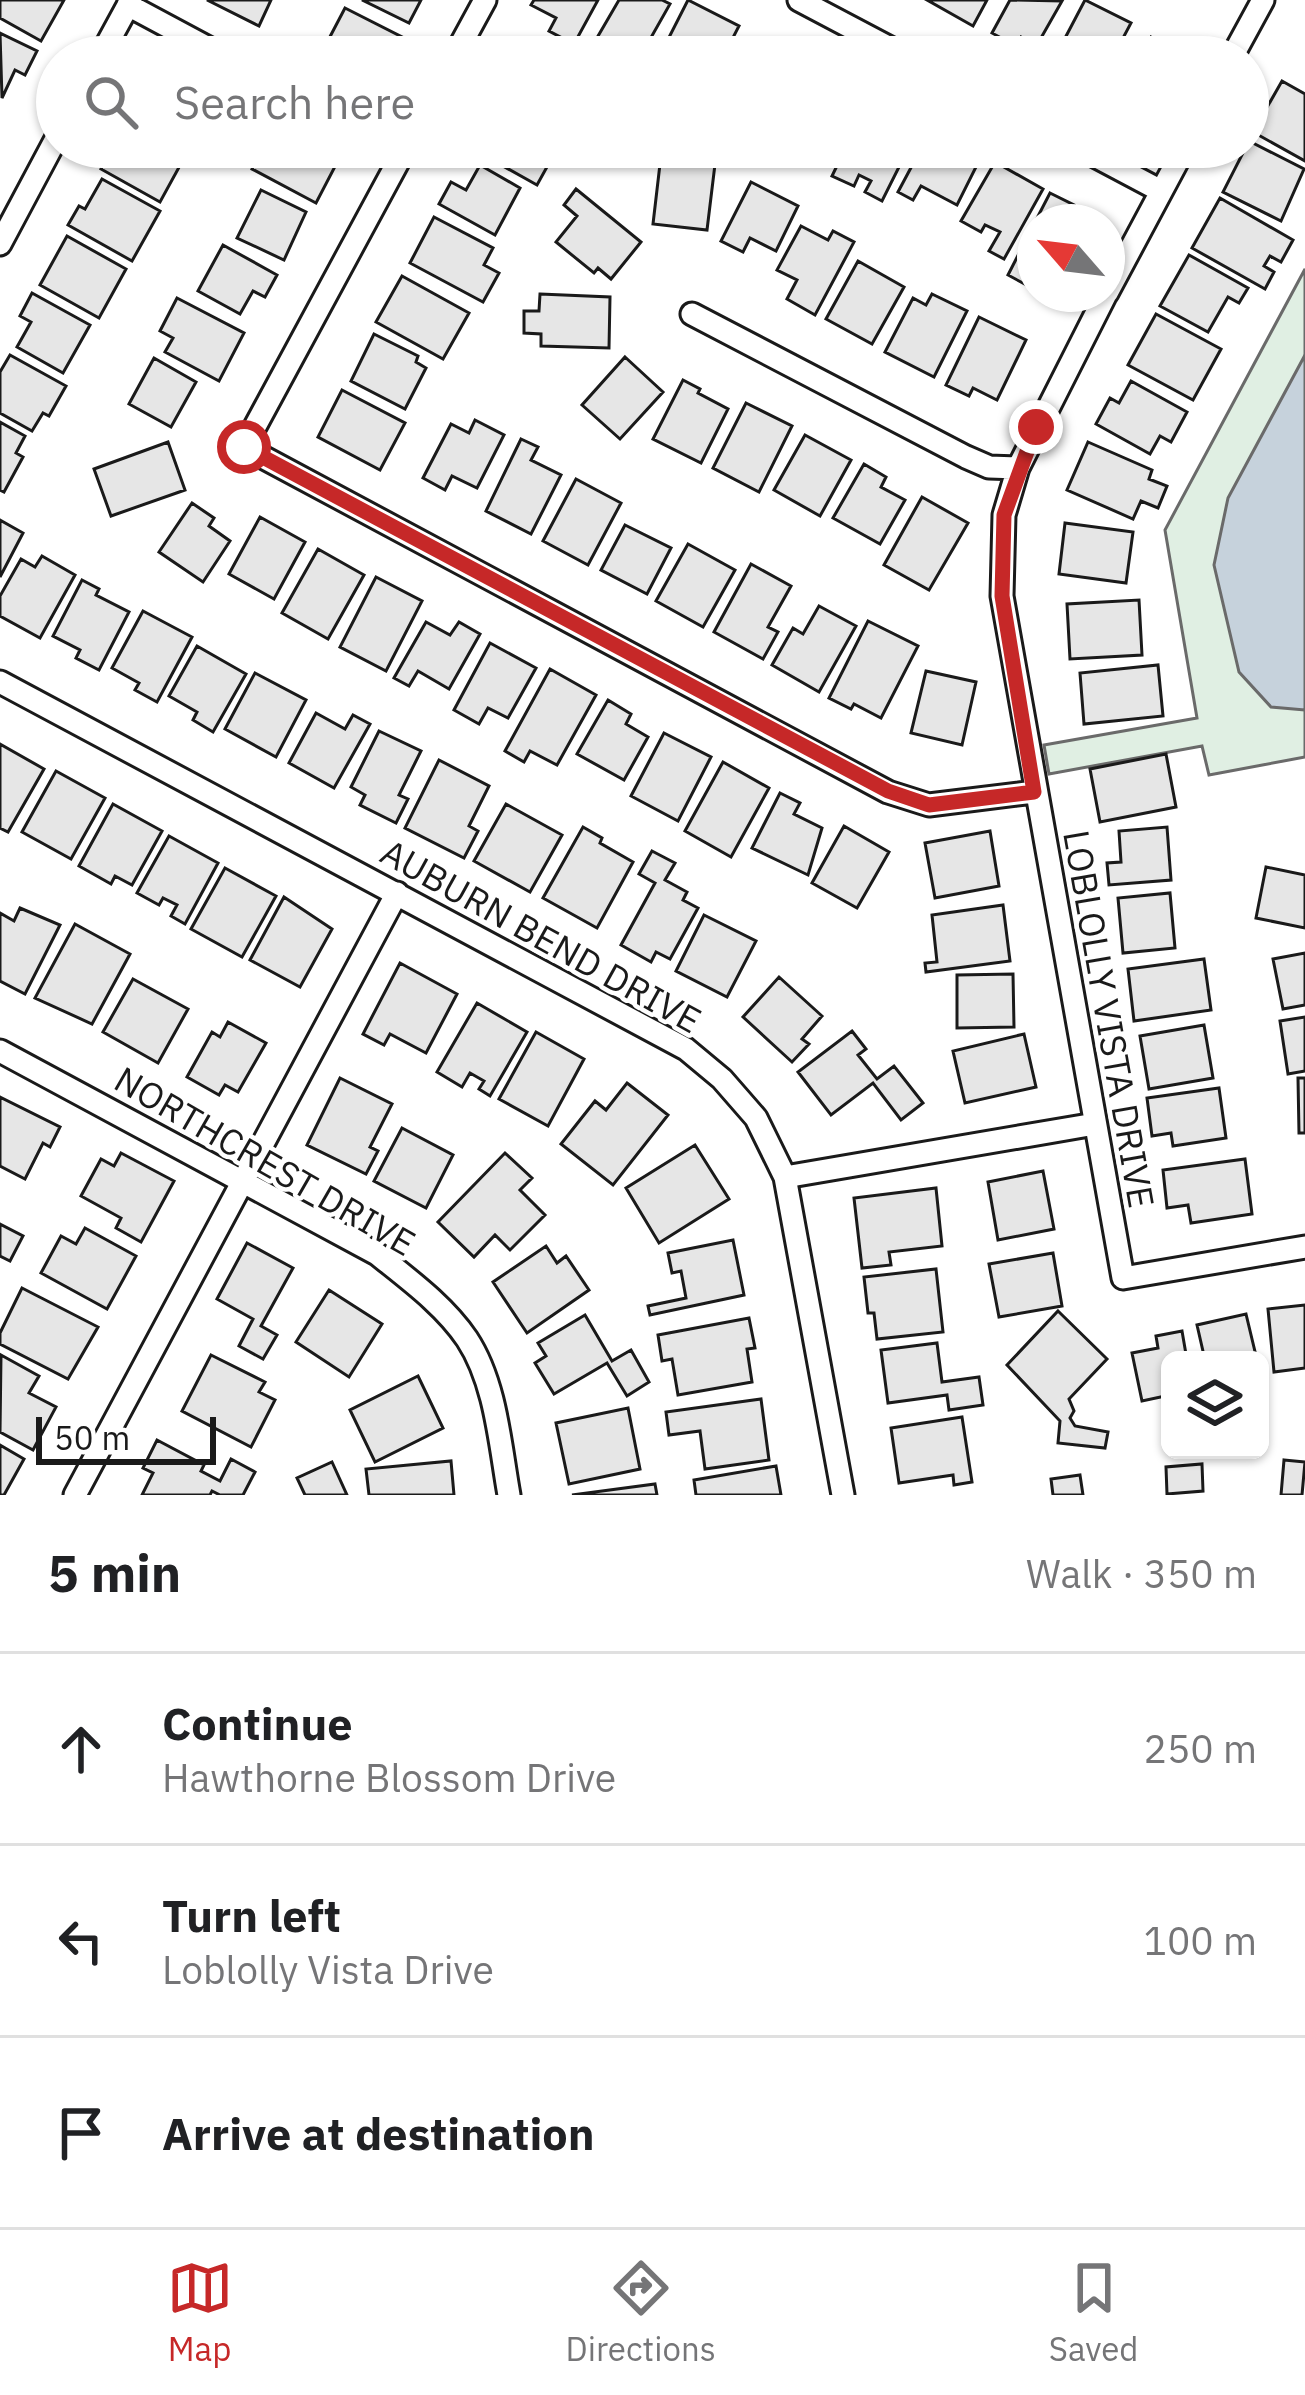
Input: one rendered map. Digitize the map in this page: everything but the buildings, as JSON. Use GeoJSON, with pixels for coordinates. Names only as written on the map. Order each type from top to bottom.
{"type":"FeatureCollection","features":[{"type":"Feature","properties":{"kind":"street"},"geometry":{"type":"LineString","coordinates":[[465,36],[485,0]]}},
{"type":"Feature","properties":{"kind":"street"},"geometry":{"type":"LineString","coordinates":[[799,0],[868,36]]}},
{"type":"Feature","properties":{"kind":"street"},"geometry":{"type":"LineString","coordinates":[[1243,36],[1263,0]]}},
{"type":"Feature","properties":{"kind":"street"},"geometry":{"type":"LineString","coordinates":[[111,36],[129,3],[188,36]]}},
{"type":"Feature","properties":{"kind":"street"},"geometry":{"type":"LineString","coordinates":[[0,244],[40,168]]}},
{"type":"Feature","properties":{"kind":"street"},"geometry":{"type":"LineString","coordinates":[[391,168],[244,447],[888,791],[929,805],[1034,792]]}},
{"type":"Feature","properties":{"kind":"street"},"geometry":{"type":"LineString","coordinates":[[1118,168],[1161,191]]}},
{"type":"Feature","properties":{"kind":"street","name":"LOBLOLLY VISTA DRIVE"},"geometry":{"type":"LineString","coordinates":[[1125,260],[1174,168]]}},
{"type":"Feature","properties":{"kind":"street","name":"LOBLOLLY VISTA DRIVE"},"geometry":{"type":"LineString","coordinates":[[1098,312],[1018,468],[1004,515],[1002,596],[1123,1278],[1305,1247]]}},
{"type":"Feature","properties":{"kind":"street"},"geometry":{"type":"LineString","coordinates":[[692,314],[966,457],[989,467],[1018,468]]}},
{"type":"Feature","properties":{"kind":"street","name":"AUBURN BEND DRIVE"},"geometry":{"type":"LineString","coordinates":[[0,682],[686,1049],[722,1079],[756,1118],[785,1177],[843,1495]]}},
{"type":"Feature","properties":{"kind":"street"},"geometry":{"type":"LineString","coordinates":[[75,1495],[397,893]]}},
{"type":"Feature","properties":{"kind":"street","name":"NORTHCREST DRIVE"},"geometry":{"type":"LineString","coordinates":[[0,1051],[376,1254],[425,1293],[468,1341],[491,1399],[508,1495]]}},
{"type":"Feature","properties":{"kind":"street"},"geometry":{"type":"LineString","coordinates":[[785,1177],[1095,1124]]}},
{"type":"Feature","properties":{"kind":"green space"},"geometry":{"type":"Polygon","coordinates":[[[1305,269],[1305,757],[1209,775],[1202,746],[1049,774],[1044,745],[1197,718],[1165,530],[1305,269]]]}},
{"type":"Feature","properties":{"kind":"shaded area"},"geometry":{"type":"Polygon","coordinates":[[[1305,355],[1305,710],[1271,707],[1239,672],[1214,565],[1228,498],[1305,355]]]}},
{"type":"Feature","properties":{"kind":"route"},"geometry":{"type":"LineString","coordinates":[[244,447],[888,791],[929,805],[1034,792],[1002,596],[1004,515],[1036,427]]}}]}
